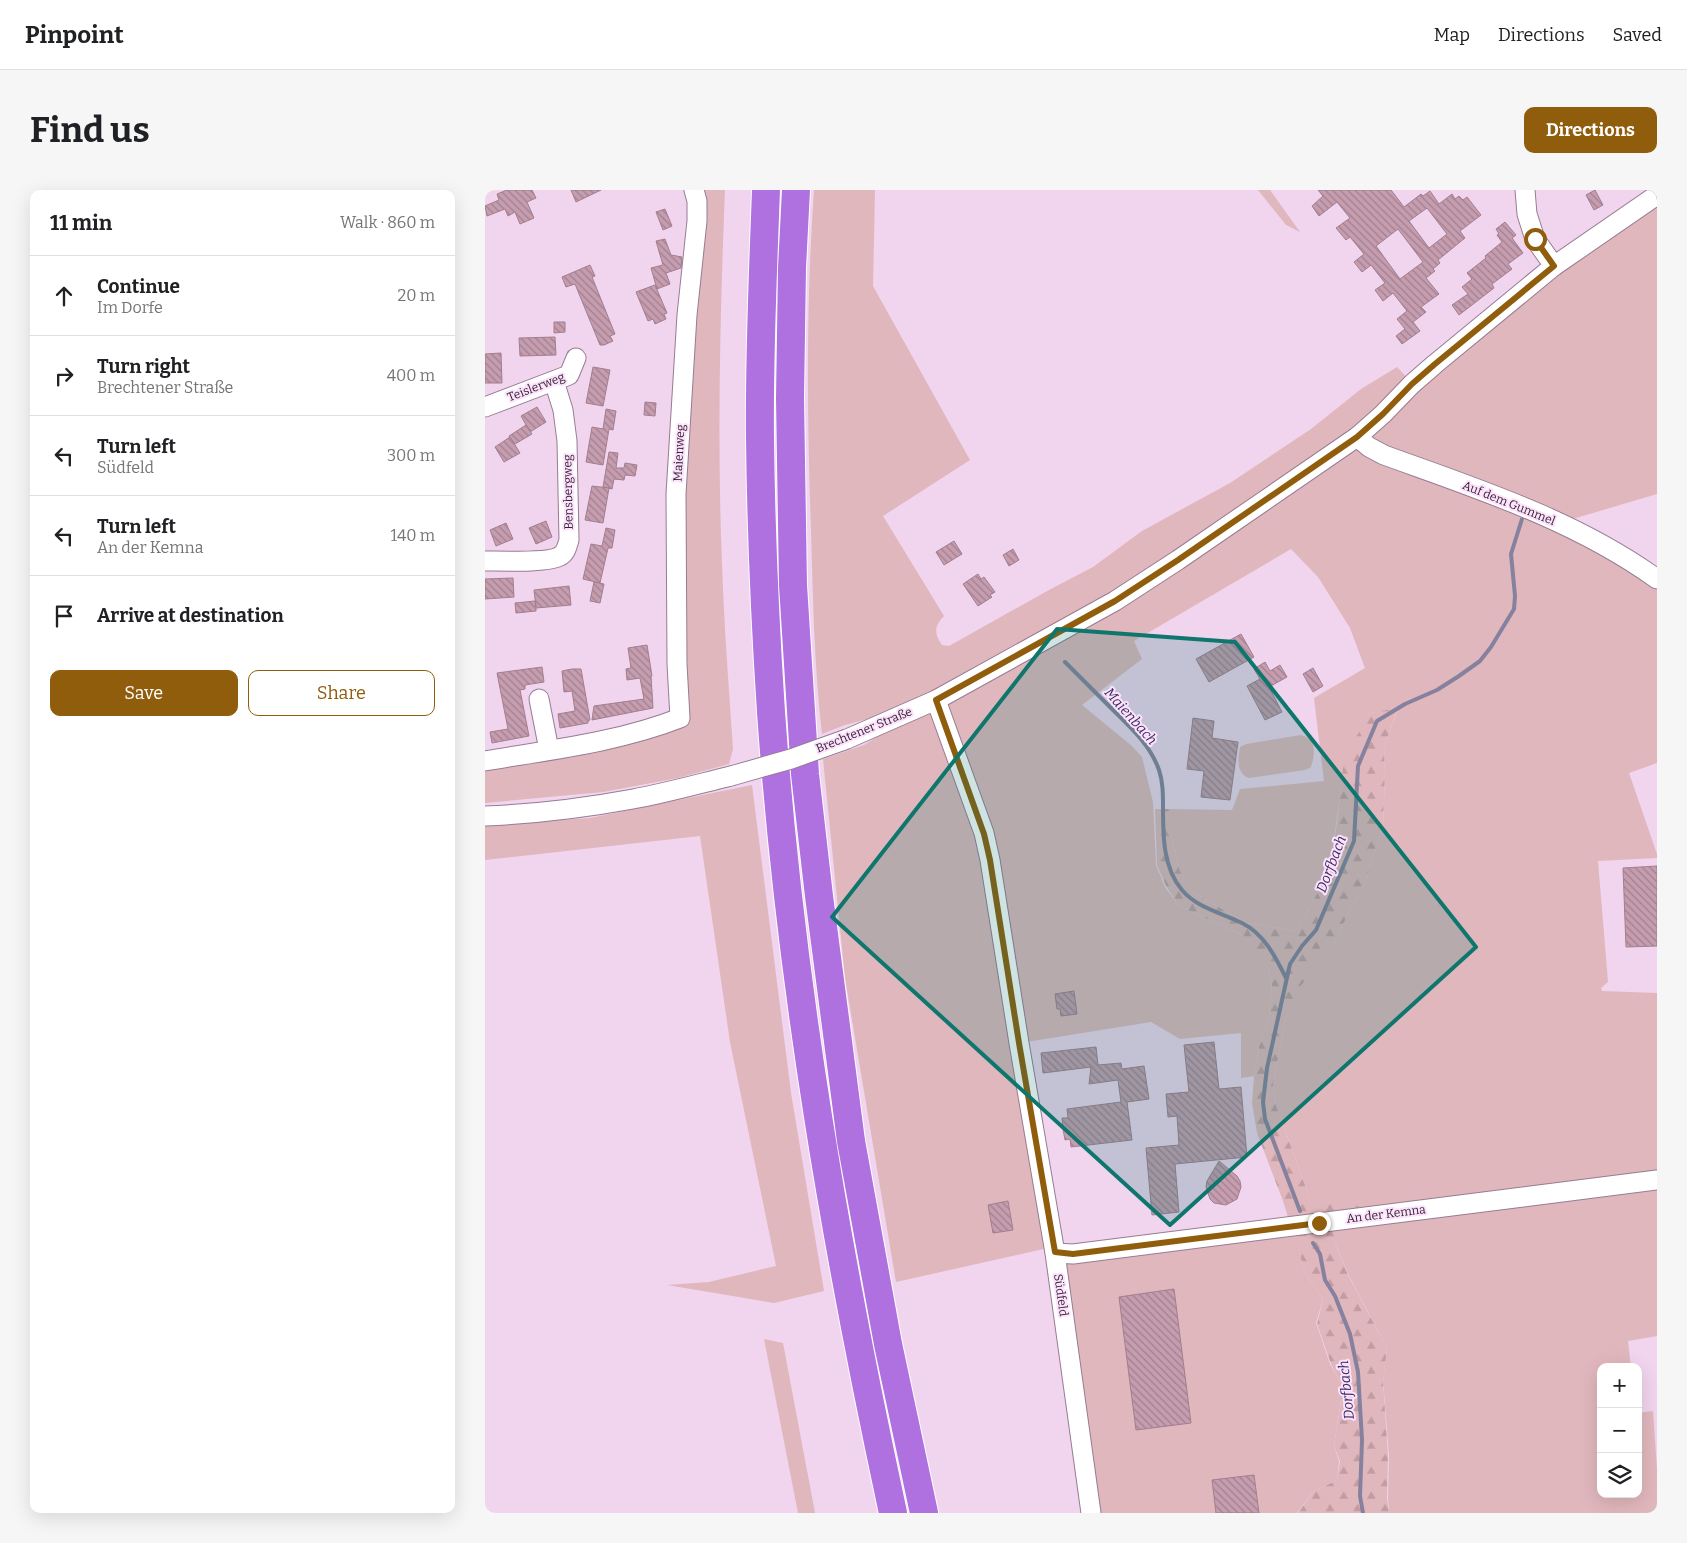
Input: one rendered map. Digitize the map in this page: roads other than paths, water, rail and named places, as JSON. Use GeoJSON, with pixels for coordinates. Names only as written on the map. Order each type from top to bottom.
{"type":"FeatureCollection","features":[{"type":"Feature","properties":{"kind":"highway"},"geometry":{"type":"LineString","coordinates":[[766,190],[760,438],[767,649],[779,810],[796,963],[833,1208],[865,1384],[893,1513]]}},
{"type":"Feature","properties":{"kind":"highway"},"geometry":{"type":"LineString","coordinates":[[796,190],[789,398],[793,585],[805,774],[820,906],[851,1140],[888,1344],[924,1513]]}},
{"type":"Feature","properties":{"kind":"street","name":"Maienweg"},"geometry":{"type":"LineString","coordinates":[[549,750],[638,732],[681,718],[677,664],[676,494],[687,315],[697,221],[697,201],[694,190]]}},
{"type":"Feature","properties":{"kind":"street"},"geometry":{"type":"LineString","coordinates":[[1525,190],[1527,214],[1535,239],[1554,266]]}},
{"type":"Feature","properties":{"kind":"street","name":"Brechtener Straße"},"geometry":{"type":"LineString","coordinates":[[485,816],[588,807],[635,799],[731,776],[791,759],[847,739],[936,700],[1115,601],[1357,437],[1435,364],[1554,266],[1657,194]]}},
{"type":"Feature","properties":{"kind":"street","name":"Teislerweg"},"geometry":{"type":"LineString","coordinates":[[485,406],[569,375],[576,358]]}},
{"type":"Feature","properties":{"kind":"street","name":"Bensbergweg"},"geometry":{"type":"LineString","coordinates":[[485,561],[519,562],[558,558],[565,552],[569,540],[567,441],[563,410],[554,381]]}},
{"type":"Feature","properties":{"kind":"street","name":"Auf dem Gummel"},"geometry":{"type":"LineString","coordinates":[[1357,437],[1369,447],[1384,455],[1492,494],[1558,523],[1612,550],[1657,579]]}},
{"type":"Feature","properties":{"kind":"street"},"geometry":{"type":"LineString","coordinates":[[485,761],[549,750],[539,698]]}},
{"type":"Feature","properties":{"kind":"street","name":"Südfeld"},"geometry":{"type":"LineString","coordinates":[[936,700],[984,834],[990,860],[1055,1252],[1091,1513]]}},
{"type":"Feature","properties":{"kind":"street","name":"An der Kemna"},"geometry":{"type":"LineString","coordinates":[[1055,1252],[1083,1252],[1657,1180]]}},
{"type":"Feature","properties":{"kind":"waterway","name":"Dorfbach"},"geometry":{"type":"LineString","coordinates":[[1300,1211],[1265,1119],[1263,1102],[1267,1068],[1290,964],[1316,930],[1354,841],[1358,766],[1377,721],[1405,704],[1437,690],[1459,676],[1480,661],[1491,647],[1514,609],[1515,596],[1511,554],[1522,519]]}},
{"type":"Feature","properties":{"kind":"waterway","name":"Maienbach"},"geometry":{"type":"LineString","coordinates":[[1065,662],[1132,729],[1145,744],[1155,761],[1162,784],[1165,851],[1171,872],[1182,890],[1195,901],[1242,923],[1257,933],[1273,954],[1286,978]]}},
{"type":"Feature","properties":{"kind":"waterway","name":"Dorfbach"},"geometry":{"type":"LineString","coordinates":[[1313,1243],[1320,1254],[1325,1280],[1335,1296],[1350,1334],[1358,1372],[1362,1440],[1360,1496],[1363,1513]]}}]}
